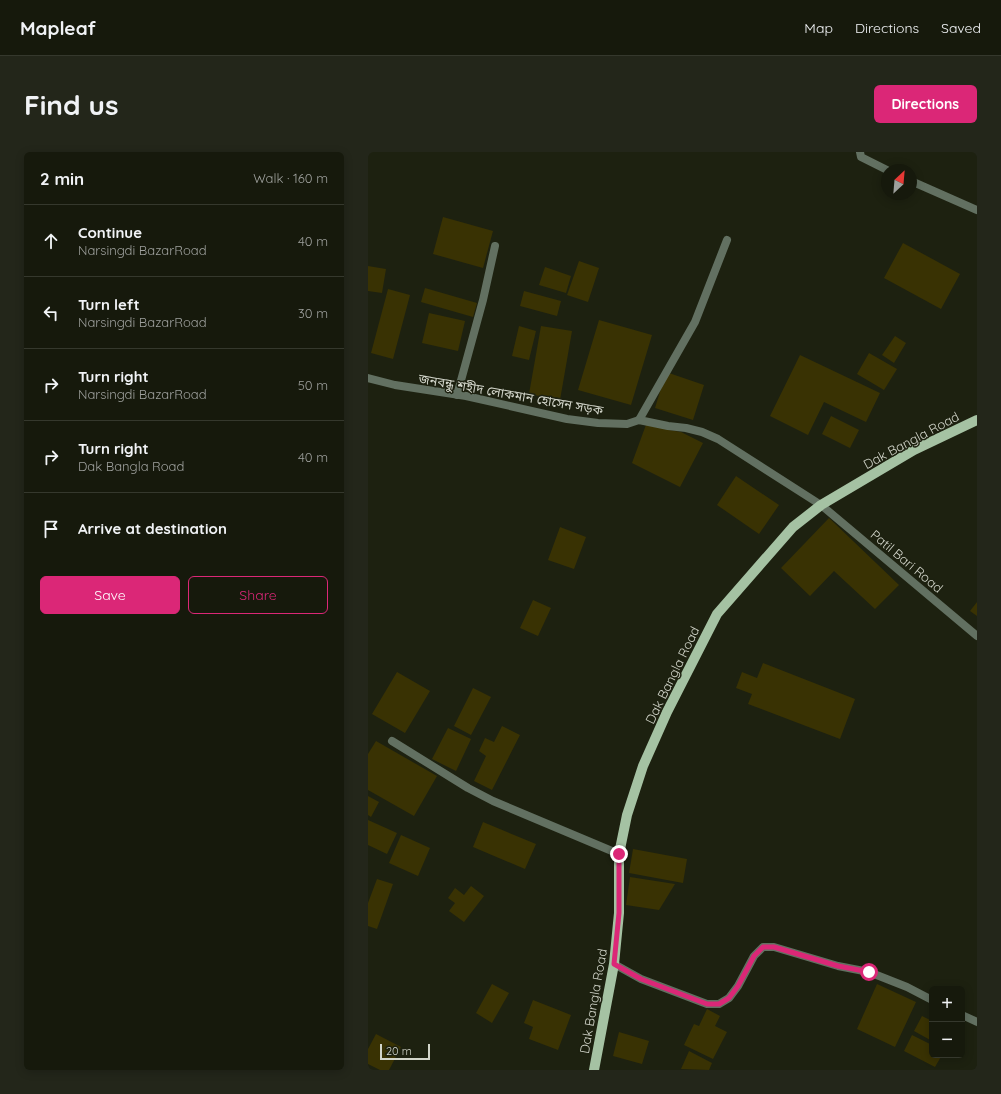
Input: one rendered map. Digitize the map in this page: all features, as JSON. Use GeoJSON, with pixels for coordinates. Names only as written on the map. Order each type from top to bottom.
{"type":"FeatureCollection","features":[{"type":"Feature","properties":{"kind":"main road","name":"Dak Bangla Road"},"geometry":{"type":"LineString","coordinates":[[594,1070],[614,964],[619,913],[619,854],[627,815],[643,766],[717,614],[792,527],[821,505],[914,450],[977,420]]}},
{"type":"Feature","properties":{"kind":"street"},"geometry":{"type":"LineString","coordinates":[[860,152],[861,157],[881,167]]}},
{"type":"Feature","properties":{"kind":"street"},"geometry":{"type":"LineString","coordinates":[[917,184],[977,210]]}},
{"type":"Feature","properties":{"kind":"street"},"geometry":{"type":"LineString","coordinates":[[639,420],[695,322],[727,240]]}},
{"type":"Feature","properties":{"kind":"street"},"geometry":{"type":"LineString","coordinates":[[457,395],[483,300],[495,246]]}},
{"type":"Feature","properties":{"kind":"street","name":"জনবন্ধু শহীদ লোকমান হোসেন সড়ক"},"geometry":{"type":"LineString","coordinates":[[368,378],[395,385],[457,395],[567,419],[598,423],[627,424],[639,420],[702,432],[718,439],[821,505]]}},
{"type":"Feature","properties":{"kind":"street","name":"Patil Bari Road"},"geometry":{"type":"LineString","coordinates":[[821,505],[977,636]]}},
{"type":"Feature","properties":{"kind":"street"},"geometry":{"type":"LineString","coordinates":[[392,741],[493,802],[619,854]]}},
{"type":"Feature","properties":{"kind":"street"},"geometry":{"type":"LineString","coordinates":[[614,964],[641,979],[668,990],[707,1004],[719,1004],[729,998],[738,986],[754,956],[763,947],[774,947],[838,966],[869,972],[907,987],[929,998]]}},
{"type":"Feature","properties":{"kind":"street"},"geometry":{"type":"LineString","coordinates":[[965,1016],[977,1022]]}},
{"type":"Feature","properties":{"kind":"building"},"geometry":{"type":"Polygon","coordinates":[[[443,217],[493,231],[483,268],[433,254],[443,217]]]}},
{"type":"Feature","properties":{"kind":"building"},"geometry":{"type":"Polygon","coordinates":[[[903,243],[960,274],[941,309],[884,278],[903,243]]]}},
{"type":"Feature","properties":{"kind":"building"},"geometry":{"type":"Polygon","coordinates":[[[579,261],[599,268],[588,302],[567,295],[579,261]]]}},
{"type":"Feature","properties":{"kind":"building"},"geometry":{"type":"Polygon","coordinates":[[[368,266],[386,269],[382,293],[368,291],[368,266]]]}},
{"type":"Feature","properties":{"kind":"building"},"geometry":{"type":"Polygon","coordinates":[[[545,267],[571,276],[566,293],[539,285],[545,267]]]}},
{"type":"Feature","properties":{"kind":"building"},"geometry":{"type":"Polygon","coordinates":[[[425,288],[477,303],[473,317],[421,302],[425,288]]]}},
{"type":"Feature","properties":{"kind":"building"},"geometry":{"type":"Polygon","coordinates":[[[388,289],[410,295],[393,359],[371,353],[388,289]]]}},
{"type":"Feature","properties":{"kind":"building"},"geometry":{"type":"Polygon","coordinates":[[[524,291],[561,301],[557,316],[520,306],[524,291]]]}},
{"type":"Feature","properties":{"kind":"building"},"geometry":{"type":"Polygon","coordinates":[[[429,313],[465,321],[458,351],[422,343],[429,313]]]}},
{"type":"Feature","properties":{"kind":"building"},"geometry":{"type":"Polygon","coordinates":[[[599,320],[652,335],[631,405],[578,390],[599,320]]]}},
{"type":"Feature","properties":{"kind":"building"},"geometry":{"type":"Polygon","coordinates":[[[519,326],[536,331],[529,360],[512,356],[519,326]]]}},
{"type":"Feature","properties":{"kind":"building"},"geometry":{"type":"Polygon","coordinates":[[[541,326],[572,331],[560,400],[529,394],[541,326]]]}},
{"type":"Feature","properties":{"kind":"building"},"geometry":{"type":"Polygon","coordinates":[[[895,336],[906,343],[894,363],[882,355],[895,336]]]}},
{"type":"Feature","properties":{"kind":"building"},"geometry":{"type":"Polygon","coordinates":[[[869,353],[897,369],[884,390],[857,374],[869,353]]]}},
{"type":"Feature","properties":{"kind":"building"},"geometry":{"type":"Polygon","coordinates":[[[800,355],[880,393],[866,422],[824,402],[808,435],[770,416],[800,355]]]}},
{"type":"Feature","properties":{"kind":"building"},"geometry":{"type":"Polygon","coordinates":[[[666,372],[704,385],[693,420],[655,408],[666,372]]]}},
{"type":"Feature","properties":{"kind":"building"},"geometry":{"type":"Polygon","coordinates":[[[831,416],[859,430],[850,448],[822,434],[831,416]]]}},
{"type":"Feature","properties":{"kind":"building"},"geometry":{"type":"Polygon","coordinates":[[[647,422],[669,430],[681,432],[703,443],[680,487],[632,463],[647,422]]]}},
{"type":"Feature","properties":{"kind":"building"},"geometry":{"type":"Polygon","coordinates":[[[736,476],[779,505],[759,534],[717,505],[736,476]]]}},
{"type":"Feature","properties":{"kind":"building"},"geometry":{"type":"Polygon","coordinates":[[[829,518],[899,585],[875,609],[834,571],[810,596],[781,568],[829,518]]]}},
{"type":"Feature","properties":{"kind":"building"},"geometry":{"type":"Polygon","coordinates":[[[560,527],[586,537],[574,569],[548,560],[560,527]]]}},
{"type":"Feature","properties":{"kind":"building"},"geometry":{"type":"Polygon","coordinates":[[[533,600],[551,608],[538,636],[520,628],[533,600]]]}},
{"type":"Feature","properties":{"kind":"building"},"geometry":{"type":"Polygon","coordinates":[[[977,602],[977,616],[970,611],[977,602]]]}},
{"type":"Feature","properties":{"kind":"building"},"geometry":{"type":"Polygon","coordinates":[[[763,663],[855,699],[840,739],[748,704],[752,694],[736,688],[742,672],[757,678],[763,663]]]}},
{"type":"Feature","properties":{"kind":"building"},"geometry":{"type":"Polygon","coordinates":[[[397,672],[430,691],[405,733],[372,714],[397,672]]]}},
{"type":"Feature","properties":{"kind":"building"},"geometry":{"type":"Polygon","coordinates":[[[473,688],[491,697],[471,735],[454,726],[473,688]]]}},
{"type":"Feature","properties":{"kind":"building"},"geometry":{"type":"Polygon","coordinates":[[[502,726],[520,735],[492,790],[474,781],[486,756],[479,751],[485,738],[494,742],[502,726]]]}},
{"type":"Feature","properties":{"kind":"building"},"geometry":{"type":"Polygon","coordinates":[[[448,728],[471,739],[456,771],[432,759],[448,728]]]}},
{"type":"Feature","properties":{"kind":"building"},"geometry":{"type":"Polygon","coordinates":[[[376,741],[437,776],[414,816],[368,790],[368,754],[376,741]]]}},
{"type":"Feature","properties":{"kind":"building"},"geometry":{"type":"Polygon","coordinates":[[[368,796],[379,802],[371,817],[368,815],[368,796]]]}},
{"type":"Feature","properties":{"kind":"building"},"geometry":{"type":"Polygon","coordinates":[[[368,820],[397,833],[387,854],[368,845],[368,820]]]}},
{"type":"Feature","properties":{"kind":"building"},"geometry":{"type":"Polygon","coordinates":[[[483,822],[536,844],[525,869],[473,847],[483,822]]]}},
{"type":"Feature","properties":{"kind":"building"},"geometry":{"type":"Polygon","coordinates":[[[401,835],[430,848],[418,876],[389,863],[401,835]]]}},
{"type":"Feature","properties":{"kind":"building"},"geometry":{"type":"Polygon","coordinates":[[[633,849],[687,859],[683,883],[629,873],[633,849]]]}},
{"type":"Feature","properties":{"kind":"building"},"geometry":{"type":"Polygon","coordinates":[[[630,877],[675,884],[659,910],[626,905],[630,877]]]}},
{"type":"Feature","properties":{"kind":"building"},"geometry":{"type":"Polygon","coordinates":[[[377,879],[393,884],[377,929],[368,926],[368,903],[377,879]]]}},
{"type":"Feature","properties":{"kind":"building"},"geometry":{"type":"Polygon","coordinates":[[[471,886],[484,896],[464,922],[449,911],[455,903],[448,898],[455,888],[464,895],[471,886]]]}},
{"type":"Feature","properties":{"kind":"building"},"geometry":{"type":"Polygon","coordinates":[[[492,984],[509,993],[492,1023],[476,1013],[492,984]]]}},
{"type":"Feature","properties":{"kind":"building"},"geometry":{"type":"Polygon","coordinates":[[[877,984],[916,1002],[895,1047],[857,1029],[877,984]]]}},
{"type":"Feature","properties":{"kind":"building"},"geometry":{"type":"Polygon","coordinates":[[[533,1000],[571,1015],[558,1050],[529,1039],[533,1027],[524,1023],[533,1000]]]}},
{"type":"Feature","properties":{"kind":"building"},"geometry":{"type":"Polygon","coordinates":[[[707,1009],[720,1016],[715,1026],[727,1032],[713,1059],[684,1045],[694,1024],[699,1026],[707,1009]]]}},
{"type":"Feature","properties":{"kind":"building"},"geometry":{"type":"Polygon","coordinates":[[[922,1016],[929,1020],[929,1039],[914,1031],[922,1016]]]}},
{"type":"Feature","properties":{"kind":"building"},"geometry":{"type":"Polygon","coordinates":[[[619,1032],[649,1041],[642,1064],[613,1056],[619,1032]]]}},
{"type":"Feature","properties":{"kind":"building"},"geometry":{"type":"Polygon","coordinates":[[[376,1034],[401,1047],[389,1070],[380,1070],[368,1064],[368,1049],[376,1034]]]}},
{"type":"Feature","properties":{"kind":"building"},"geometry":{"type":"Polygon","coordinates":[[[912,1035],[929,1044],[929,1058],[940,1058],[935,1067],[904,1051],[912,1035]]]}},
{"type":"Feature","properties":{"kind":"building"},"geometry":{"type":"Polygon","coordinates":[[[689,1051],[712,1063],[709,1070],[681,1069],[689,1051]]]}},
{"type":"Feature","properties":{"kind":"route"},"geometry":{"type":"LineString","coordinates":[[619,854],[619,913],[614,964],[641,979],[707,1004],[719,1004],[729,998],[738,986],[754,956],[763,947],[774,947],[838,966],[869,972]]}}]}
